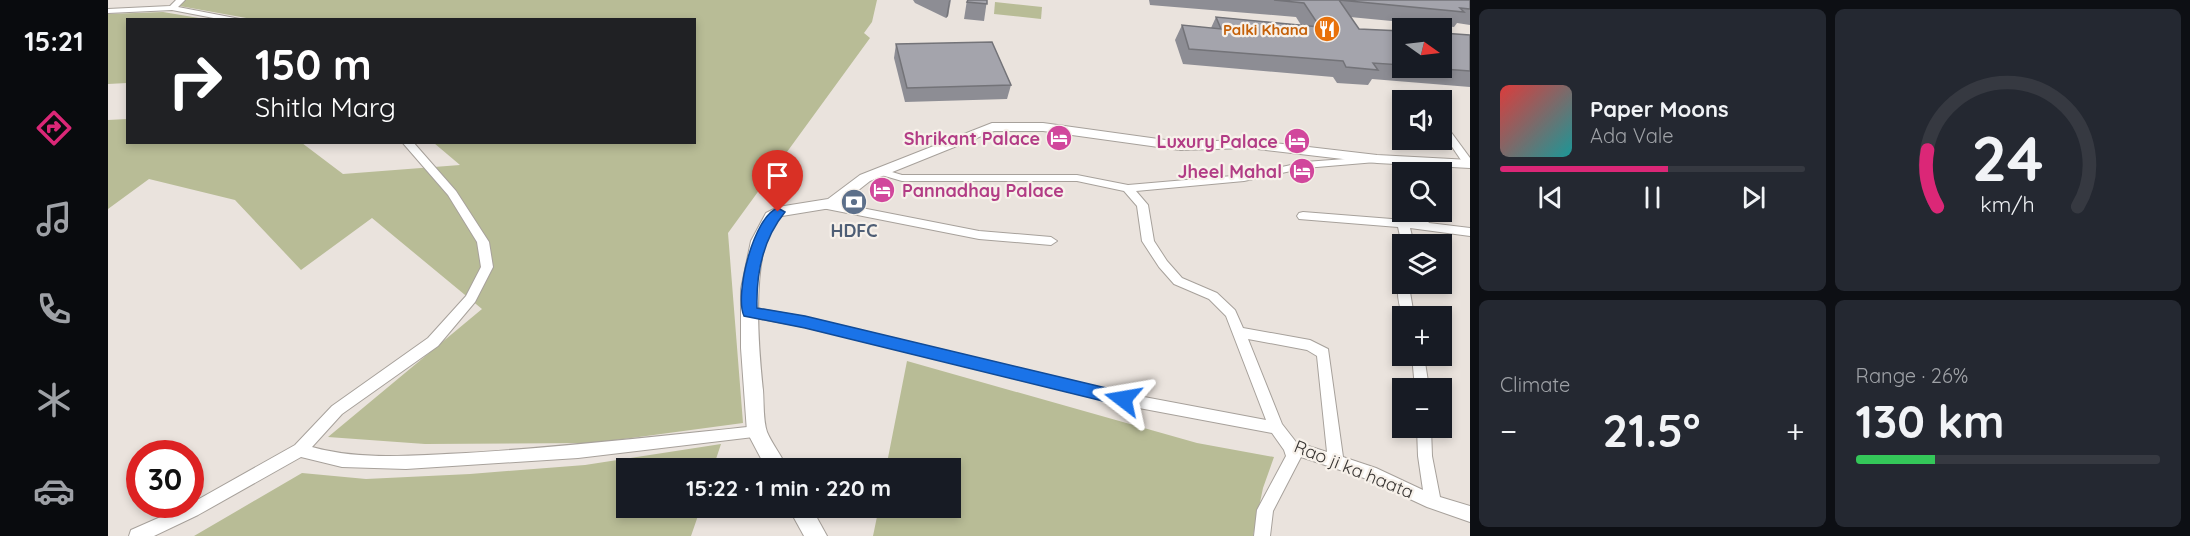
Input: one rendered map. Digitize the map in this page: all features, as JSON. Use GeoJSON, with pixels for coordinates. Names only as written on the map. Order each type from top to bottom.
{"type":"FeatureCollection","features":[{"type":"Feature","properties":{"kind":"main road"},"geometry":{"type":"LineString","coordinates":[[771,458],[756,432],[749,289],[759,242],[771,217],[778,212],[826,205],[843,197],[858,182],[992,127],[1015,126],[1082,131],[1180,146],[1249,144],[1377,159],[1392,164]]}},
{"type":"Feature","properties":{"kind":"main road"},"geometry":{"type":"LineString","coordinates":[[1452,165],[1469,164]]}},
{"type":"Feature","properties":{"kind":"main road"},"geometry":{"type":"LineString","coordinates":[[805,518],[816,536]]}},
{"type":"Feature","properties":{"kind":"street"},"geometry":{"type":"LineString","coordinates":[[171,8],[181,0]]}},
{"type":"Feature","properties":{"kind":"street"},"geometry":{"type":"LineString","coordinates":[[108,11],[171,8],[229,18]]}},
{"type":"Feature","properties":{"kind":"street"},"geometry":{"type":"LineString","coordinates":[[1452,140],[1469,164]]}},
{"type":"Feature","properties":{"kind":"street"},"geometry":{"type":"LineString","coordinates":[[137,536],[201,505],[300,450],[337,410],[413,357],[449,327],[471,299],[487,267],[483,242],[470,219],[439,176],[409,144]]}},
{"type":"Feature","properties":{"kind":"street"},"geometry":{"type":"LineString","coordinates":[[882,172],[902,178],[1077,178],[1128,188],[1244,178],[1305,165],[1377,159]]}},
{"type":"Feature","properties":{"kind":"street"},"geometry":{"type":"LineString","coordinates":[[1128,188],[1142,205],[1148,241],[1163,264],[1178,281],[1213,296],[1231,313],[1276,428]]}},
{"type":"Feature","properties":{"kind":"street"},"geometry":{"type":"LineString","coordinates":[[826,205],[979,235],[1051,242]]}},
{"type":"Feature","properties":{"kind":"street"},"geometry":{"type":"LineString","coordinates":[[1303,216],[1470,232]]}},
{"type":"Feature","properties":{"kind":"street"},"geometry":{"type":"LineString","coordinates":[[1423,222],[1425,226]]}},
{"type":"Feature","properties":{"kind":"street"},"geometry":{"type":"LineString","coordinates":[[1403,224],[1406,234]]}},
{"type":"Feature","properties":{"kind":"street","name":"Rao ji ka haata"},"geometry":{"type":"LineString","coordinates":[[750,312],[805,322],[1123,399],[1276,428],[1292,447],[1371,473],[1433,502],[1470,514]]}},
{"type":"Feature","properties":{"kind":"street"},"geometry":{"type":"LineString","coordinates":[[1239,332],[1310,345],[1323,353],[1336,462]]}},
{"type":"Feature","properties":{"kind":"street"},"geometry":{"type":"LineString","coordinates":[[300,450],[353,462],[431,462],[565,453],[756,432]]}},
{"type":"Feature","properties":{"kind":"street"},"geometry":{"type":"LineString","coordinates":[[1424,438],[1433,502]]}},
{"type":"Feature","properties":{"kind":"street"},"geometry":{"type":"LineString","coordinates":[[1262,536],[1265,510],[1294,457],[1292,447]]}},
{"type":"Feature","properties":{"kind":"green space"},"geometry":{"type":"Polygon","coordinates":[[[180,0],[877,0],[872,22],[864,33],[870,38],[728,233],[743,423],[594,443],[425,444],[328,437],[482,309],[372,218],[301,270],[235,200],[149,179],[108,209],[108,120],[126,119],[126,144],[303,144],[343,174],[460,165],[435,144],[696,144],[696,18],[246,18],[174,5],[180,0]]]}},
{"type":"Feature","properties":{"kind":"green space"},"geometry":{"type":"Polygon","coordinates":[[[995,2],[1042,7],[1041,19],[994,14],[995,2]]]}},
{"type":"Feature","properties":{"kind":"green space"},"geometry":{"type":"Polygon","coordinates":[[[163,12],[199,18],[126,18],[126,83],[108,84],[108,14],[163,12]]]}},
{"type":"Feature","properties":{"kind":"green space"},"geometry":{"type":"Polygon","coordinates":[[[907,361],[1197,443],[1274,457],[1263,488],[1253,536],[873,536],[877,518],[961,518],[961,458],[888,458],[907,361]]]}},
{"type":"Feature","properties":{"kind":"green space"},"geometry":{"type":"Polygon","coordinates":[[[721,444],[716,458],[630,458],[721,444]]]}},
{"type":"Feature","properties":{"kind":"green space"},"geometry":{"type":"Polygon","coordinates":[[[616,460],[616,518],[697,518],[691,536],[194,536],[302,473],[366,479],[585,465],[616,460]]]}},
{"type":"Feature","properties":{"kind":"building"},"geometry":{"type":"Polygon","coordinates":[[[968,0],[987,0],[987,4],[967,2],[968,0]]]}},
{"type":"Feature","properties":{"kind":"building"},"geometry":{"type":"Polygon","coordinates":[[[1274,0],[1339,0],[1359,29],[1392,31],[1392,64],[1373,63],[1378,70],[1346,67],[1343,61],[1189,49],[1182,25],[1221,29],[1216,17],[1320,27],[1304,3],[1274,0]]]}},
{"type":"Feature","properties":{"kind":"building"},"geometry":{"type":"Polygon","coordinates":[[[1339,0],[1470,0],[1470,9],[1460,8],[1464,12],[1339,0]]]}},
{"type":"Feature","properties":{"kind":"building"},"geometry":{"type":"Polygon","coordinates":[[[1452,34],[1470,35],[1470,71],[1452,70],[1452,34]]]}},
{"type":"Feature","properties":{"kind":"building"},"geometry":{"type":"Polygon","coordinates":[[[992,42],[1011,85],[907,88],[896,44],[992,42]]]}},
{"type":"Feature","properties":{"kind":"place","name":"Palki Khana"},"geometry":{"type":"Point","coordinates":[1327,29]}},
{"type":"Feature","properties":{"kind":"place","name":"Shrikant Palace"},"geometry":{"type":"Point","coordinates":[1059,138]}},
{"type":"Feature","properties":{"kind":"place","name":"Luxury Palace"},"geometry":{"type":"Point","coordinates":[1297,141]}},
{"type":"Feature","properties":{"kind":"place","name":"Jheel Mahal"},"geometry":{"type":"Point","coordinates":[1302,171]}},
{"type":"Feature","properties":{"kind":"place","name":"Pannadhay Palace"},"geometry":{"type":"Point","coordinates":[882,190]}},
{"type":"Feature","properties":{"kind":"place","name":"HDFC"},"geometry":{"type":"Point","coordinates":[854,202]}},
{"type":"Feature","properties":{"kind":"route"},"geometry":{"type":"LineString","coordinates":[[778,212],[771,217],[765,227],[755,256],[749,289],[750,312],[805,322],[1123,399]]}}]}
